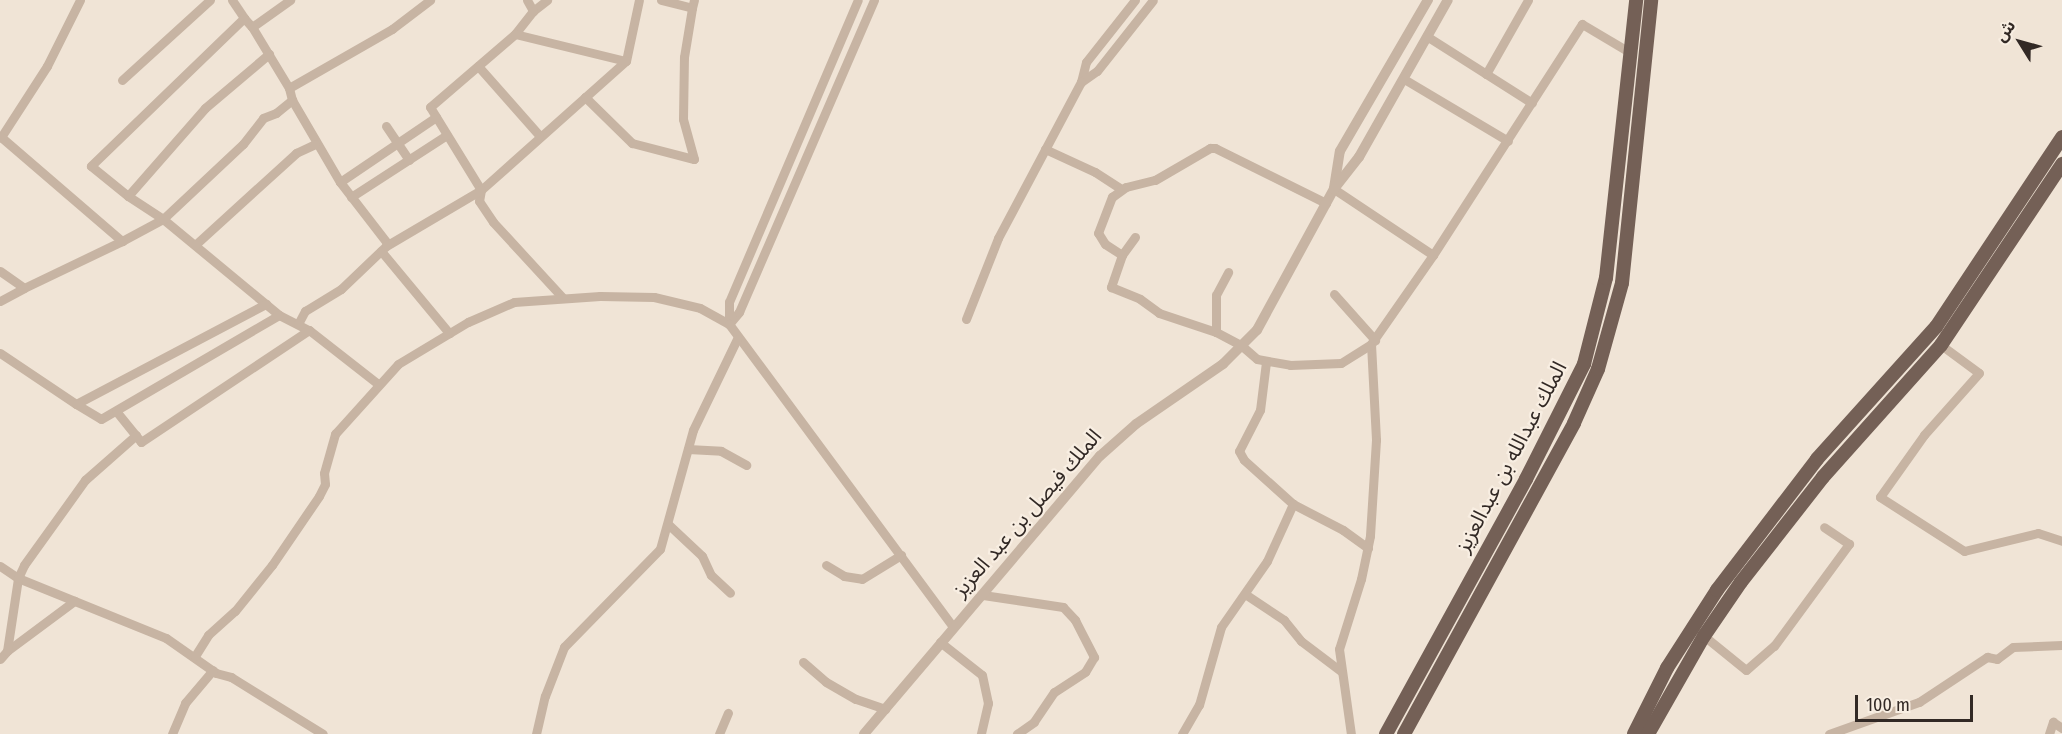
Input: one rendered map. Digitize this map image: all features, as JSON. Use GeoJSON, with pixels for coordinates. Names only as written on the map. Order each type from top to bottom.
{"type":"FeatureCollection","features":[{"type":"Feature","properties":{"kind":"main road","name":"الملك عبدالله بن عبدالعزيز"},"geometry":{"type":"LineString","coordinates":[[1386,734],[1532,469],[1584,364],[1606,278],[1636,0]]}},
{"type":"Feature","properties":{"kind":"main road","name":"الملك عبدالله بن عبدالعزيز"},"geometry":{"type":"LineString","coordinates":[[1404,734],[1574,423],[1598,369],[1622,283],[1651,0]]}},
{"type":"Feature","properties":{"kind":"main road"},"geometry":{"type":"LineString","coordinates":[[1634,734],[1667,668],[1710,600],[1790,492],[1936,327],[2062,137]]}},
{"type":"Feature","properties":{"kind":"main road"},"geometry":{"type":"LineString","coordinates":[[1648,734],[1704,636],[1802,501],[1941,345],[2062,164]]}},
{"type":"Feature","properties":{"kind":"main road"},"geometry":{"type":"LineString","coordinates":[[1790,492],[1802,501]]}},
{"type":"Feature","properties":{"kind":"street"},"geometry":{"type":"LineString","coordinates":[[80,0],[47,66],[0,137],[122,241]]}},
{"type":"Feature","properties":{"kind":"street"},"geometry":{"type":"LineString","coordinates":[[122,80],[210,0]]}},
{"type":"Feature","properties":{"kind":"street"},"geometry":{"type":"LineString","coordinates":[[232,0],[252,27],[289,88],[292,100],[315,144],[385,248],[448,333]]}},
{"type":"Feature","properties":{"kind":"street"},"geometry":{"type":"LineString","coordinates":[[252,27],[290,0]]}},
{"type":"Feature","properties":{"kind":"street"},"geometry":{"type":"LineString","coordinates":[[289,88],[392,28],[430,0]]}},
{"type":"Feature","properties":{"kind":"street"},"geometry":{"type":"LineString","coordinates":[[527,0],[533,11]]}},
{"type":"Feature","properties":{"kind":"street"},"geometry":{"type":"LineString","coordinates":[[547,0],[533,11],[515,34],[430,107],[481,190],[479,201],[493,222],[563,298]]}},
{"type":"Feature","properties":{"kind":"street"},"geometry":{"type":"LineString","coordinates":[[298,324],[305,312],[341,289],[385,248],[481,190],[539,135],[626,61],[639,0]]}},
{"type":"Feature","properties":{"kind":"street"},"geometry":{"type":"LineString","coordinates":[[585,98],[632,143],[694,159],[684,119],[684,57],[693,4],[661,0]]}},
{"type":"Feature","properties":{"kind":"street"},"geometry":{"type":"LineString","coordinates":[[858,0],[729,302],[729,324],[736,339],[902,555],[953,627]]}},
{"type":"Feature","properties":{"kind":"street"},"geometry":{"type":"LineString","coordinates":[[729,324],[739,312],[874,0]]}},
{"type":"Feature","properties":{"kind":"street"},"geometry":{"type":"LineString","coordinates":[[966,319],[998,238],[1081,82],[1086,62],[1135,0]]}},
{"type":"Feature","properties":{"kind":"street"},"geometry":{"type":"LineString","coordinates":[[1081,82],[1097,71],[1153,0]]}},
{"type":"Feature","properties":{"kind":"street","name":"الملك فيصل بن عبد العزيز"},"geometry":{"type":"LineString","coordinates":[[1334,189],[1340,151],[1428,0]]}},
{"type":"Feature","properties":{"kind":"street","name":"الملك فيصل بن عبد العزيز"},"geometry":{"type":"LineString","coordinates":[[866,734],[940,642],[983,595],[1100,456],[1136,424],[1242,346],[1257,330],[1334,189],[1359,157],[1448,0]]}},
{"type":"Feature","properties":{"kind":"street"},"geometry":{"type":"LineString","coordinates":[[1486,74],[1528,0]]}},
{"type":"Feature","properties":{"kind":"street"},"geometry":{"type":"LineString","coordinates":[[244,18],[92,166],[128,196],[163,219],[279,315],[309,330],[378,384]]}},
{"type":"Feature","properties":{"kind":"street"},"geometry":{"type":"LineString","coordinates":[[1136,237],[1122,255],[1110,283],[1114,290],[1140,299],[1159,313],[1216,332],[1242,346],[1257,359],[1266,362],[1313,366],[1341,363],[1373,342],[1508,141],[1582,24],[1631,53]]}},
{"type":"Feature","properties":{"kind":"street"},"geometry":{"type":"LineString","coordinates":[[515,34],[626,61]]}},
{"type":"Feature","properties":{"kind":"street"},"geometry":{"type":"LineString","coordinates":[[1428,37],[1532,103]]}},
{"type":"Feature","properties":{"kind":"street"},"geometry":{"type":"LineString","coordinates":[[128,196],[205,108],[269,54]]}},
{"type":"Feature","properties":{"kind":"street"},"geometry":{"type":"LineString","coordinates":[[478,66],[539,135]]}},
{"type":"Feature","properties":{"kind":"street"},"geometry":{"type":"LineString","coordinates":[[1404,79],[1508,141]]}},
{"type":"Feature","properties":{"kind":"street"},"geometry":{"type":"LineString","coordinates":[[0,301],[163,219],[243,144],[263,118],[276,113],[292,100]]}},
{"type":"Feature","properties":{"kind":"street"},"geometry":{"type":"LineString","coordinates":[[340,182],[436,117]]}},
{"type":"Feature","properties":{"kind":"street"},"geometry":{"type":"LineString","coordinates":[[386,126],[409,160]]}},
{"type":"Feature","properties":{"kind":"street"},"geometry":{"type":"LineString","coordinates":[[351,197],[447,135]]}},
{"type":"Feature","properties":{"kind":"street"},"geometry":{"type":"LineString","coordinates":[[195,245],[296,153],[315,144]]}},
{"type":"Feature","properties":{"kind":"street"},"geometry":{"type":"LineString","coordinates":[[1122,255],[1105,244],[1098,233],[1106,207],[1120,189],[1155,180],[1215,148],[1326,203]]}},
{"type":"Feature","properties":{"kind":"street"},"geometry":{"type":"LineString","coordinates":[[1045,149],[1095,172],[1120,189]]}},
{"type":"Feature","properties":{"kind":"street"},"geometry":{"type":"LineString","coordinates":[[1334,189],[1433,255]]}},
{"type":"Feature","properties":{"kind":"street"},"geometry":{"type":"LineString","coordinates":[[0,271],[24,288]]}},
{"type":"Feature","properties":{"kind":"street"},"geometry":{"type":"LineString","coordinates":[[1216,332],[1216,295],[1228,272]]}},
{"type":"Feature","properties":{"kind":"street"},"geometry":{"type":"LineString","coordinates":[[195,656],[208,635],[235,611],[272,565],[319,496],[325,484],[324,473],[335,434],[398,364],[448,333],[514,302],[641,294],[700,308],[729,324]]}},
{"type":"Feature","properties":{"kind":"street"},"geometry":{"type":"LineString","coordinates":[[1334,294],[1373,342],[1376,440],[1368,548],[1341,631],[1342,672],[1351,734]]}},
{"type":"Feature","properties":{"kind":"street"},"geometry":{"type":"LineString","coordinates":[[76,404],[266,304]]}},
{"type":"Feature","properties":{"kind":"street"},"geometry":{"type":"LineString","coordinates":[[0,353],[101,419],[279,315]]}},
{"type":"Feature","properties":{"kind":"street"},"geometry":{"type":"LineString","coordinates":[[116,411],[141,442],[309,330]]}},
{"type":"Feature","properties":{"kind":"street"},"geometry":{"type":"LineString","coordinates":[[536,734],[564,646],[643,571],[660,549],[669,525],[688,449],[736,339]]}},
{"type":"Feature","properties":{"kind":"street"},"geometry":{"type":"LineString","coordinates":[[1941,345],[1979,373],[1924,435],[1880,497],[1964,551],[2038,533],[2062,541]]}},
{"type":"Feature","properties":{"kind":"street"},"geometry":{"type":"LineString","coordinates":[[1266,362],[1260,410],[1239,451],[1251,469],[1293,504],[1343,530],[1368,548]]}},
{"type":"Feature","properties":{"kind":"street"},"geometry":{"type":"LineString","coordinates":[[7,651],[9,575],[68,501],[105,460],[135,435]]}},
{"type":"Feature","properties":{"kind":"street"},"geometry":{"type":"LineString","coordinates":[[688,449],[721,451],[746,465]]}},
{"type":"Feature","properties":{"kind":"street"},"geometry":{"type":"LineString","coordinates":[[1182,734],[1199,705],[1221,627],[1268,561],[1293,504]]}},
{"type":"Feature","properties":{"kind":"street"},"geometry":{"type":"LineString","coordinates":[[669,525],[702,556],[711,575],[730,593]]}},
{"type":"Feature","properties":{"kind":"street"},"geometry":{"type":"LineString","coordinates":[[1704,636],[1746,670],[1774,646],[1849,544],[1824,527]]}},
{"type":"Feature","properties":{"kind":"street"},"geometry":{"type":"LineString","coordinates":[[826,565],[844,576],[862,579],[902,555]]}},
{"type":"Feature","properties":{"kind":"street"},"geometry":{"type":"LineString","coordinates":[[0,566],[9,575],[137,625],[195,656],[213,670],[231,677],[323,734]]}},
{"type":"Feature","properties":{"kind":"street"},"geometry":{"type":"LineString","coordinates":[[1245,594],[1284,620],[1301,641],[1342,672]]}},
{"type":"Feature","properties":{"kind":"street"},"geometry":{"type":"LineString","coordinates":[[983,595],[1063,607],[1075,620],[1094,657],[1085,672],[1054,692],[1034,722],[1017,734]]}},
{"type":"Feature","properties":{"kind":"street"},"geometry":{"type":"LineString","coordinates":[[0,659],[7,651],[74,601]]}},
{"type":"Feature","properties":{"kind":"street"},"geometry":{"type":"LineString","coordinates":[[940,642],[981,675],[988,703],[981,734]]}},
{"type":"Feature","properties":{"kind":"street"},"geometry":{"type":"LineString","coordinates":[[1829,734],[1919,702],[1987,657],[1997,659],[2013,647],[2062,645]]}},
{"type":"Feature","properties":{"kind":"street"},"geometry":{"type":"LineString","coordinates":[[803,662],[836,688],[885,709]]}},
{"type":"Feature","properties":{"kind":"street"},"geometry":{"type":"LineString","coordinates":[[172,734],[185,704],[213,670]]}},
{"type":"Feature","properties":{"kind":"street"},"geometry":{"type":"LineString","coordinates":[[719,734],[728,713]]}},
{"type":"Feature","properties":{"kind":"street"},"geometry":{"type":"LineString","coordinates":[[2049,734],[2053,722],[2062,728]]}}]}
